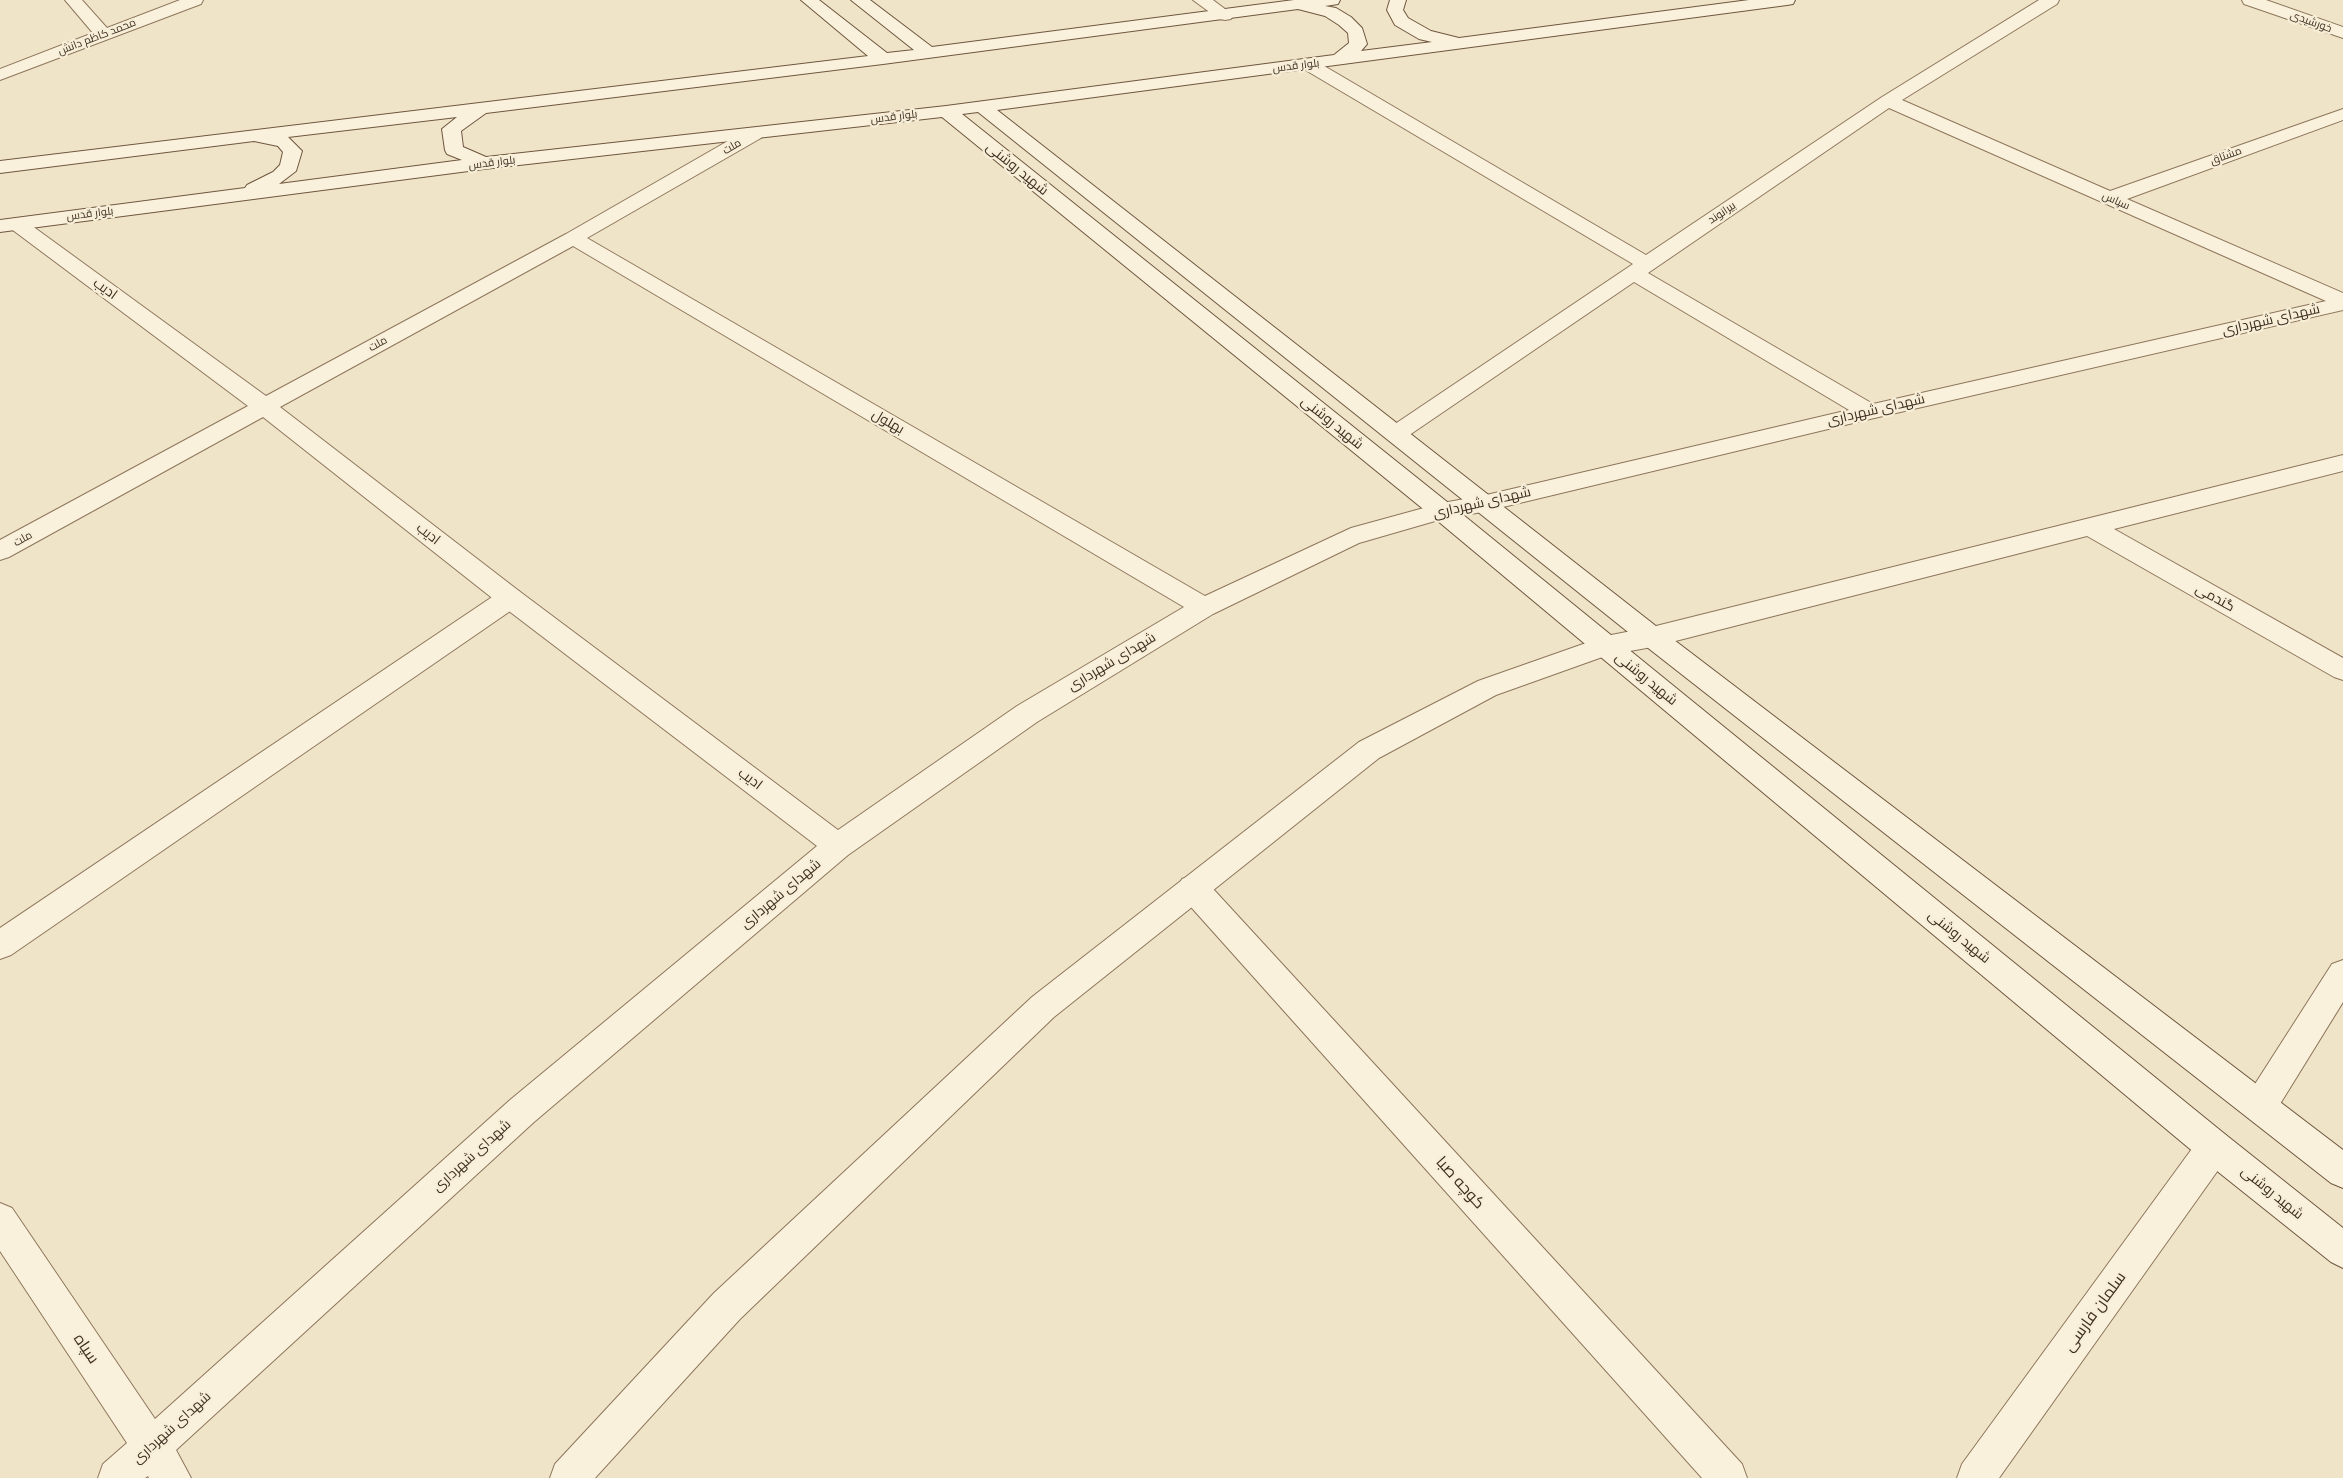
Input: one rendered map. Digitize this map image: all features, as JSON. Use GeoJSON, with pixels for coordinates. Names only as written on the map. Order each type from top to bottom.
{"type":"FeatureCollection","features":[{"type":"Feature","properties":{"kind":"street"},"geometry":{"type":"LineString","coordinates":[[73,0],[104,35]]}},
{"type":"Feature","properties":{"kind":"street","name":"محمد کاظم دانش"},"geometry":{"type":"LineString","coordinates":[[0,75],[195,0]]}},
{"type":"Feature","properties":{"kind":"street"},"geometry":{"type":"LineString","coordinates":[[810,0],[882,59]]}},
{"type":"Feature","properties":{"kind":"street"},"geometry":{"type":"LineString","coordinates":[[860,0],[929,53]]}},
{"type":"Feature","properties":{"kind":"street"},"geometry":{"type":"LineString","coordinates":[[1201,0],[1225,15]]}},
{"type":"Feature","properties":{"kind":"street"},"geometry":{"type":"LineString","coordinates":[[0,167],[882,59],[1332,0]]}},
{"type":"Feature","properties":{"kind":"street"},"geometry":{"type":"LineString","coordinates":[[1398,0],[1396,10],[1398,15],[1411,28],[1426,35],[1463,44]]}},
{"type":"Feature","properties":{"kind":"street","name":"بلوار قدس"},"geometry":{"type":"LineString","coordinates":[[8,225],[484,163],[946,111],[1787,0]]}},
{"type":"Feature","properties":{"kind":"street","name":"بیرانوند"},"geometry":{"type":"LineString","coordinates":[[1397,433],[1888,101],[2051,0]]}},
{"type":"Feature","properties":{"kind":"street","name":"خورشیدی"},"geometry":{"type":"LineString","coordinates":[[2250,0],[2343,33]]}},
{"type":"Feature","properties":{"kind":"street"},"geometry":{"type":"LineString","coordinates":[[1292,6],[1310,7],[1330,12],[1345,20],[1356,32],[1358,44],[1352,51],[1337,60]]}},
{"type":"Feature","properties":{"kind":"street"},"geometry":{"type":"LineString","coordinates":[[1308,64],[1870,412]]}},
{"type":"Feature","properties":{"kind":"street","name":"سپاس"},"geometry":{"type":"LineString","coordinates":[[1888,101],[2343,302]]}},
{"type":"Feature","properties":{"kind":"street","name":"شهید روشنی"},"geometry":{"type":"LineString","coordinates":[[981,106],[1397,433],[1482,504],[1652,637],[2343,1171]]}},
{"type":"Feature","properties":{"kind":"street"},"geometry":{"type":"LineString","coordinates":[[481,108],[451,129],[454,150],[484,163]]}},
{"type":"Feature","properties":{"kind":"street","name":"شهید روشنی"},"geometry":{"type":"LineString","coordinates":[[946,111],[1442,511],[2214,1147],[2343,1250]]}},
{"type":"Feature","properties":{"kind":"street","name":"مشتاق"},"geometry":{"type":"LineString","coordinates":[[2110,198],[2343,114]]}},
{"type":"Feature","properties":{"kind":"street","name":"ملت"},"geometry":{"type":"LineString","coordinates":[[0,551],[573,238],[754,134]]}},
{"type":"Feature","properties":{"kind":"street"},"geometry":{"type":"LineString","coordinates":[[236,195],[261,186],[280,176],[289,167],[294,151],[284,142],[249,136]]}},
{"type":"Feature","properties":{"kind":"street","name":"ادیب"},"geometry":{"type":"LineString","coordinates":[[8,225],[265,407],[510,598],[838,846]]}},
{"type":"Feature","properties":{"kind":"street","name":"بهلول"},"geometry":{"type":"LineString","coordinates":[[573,238],[1204,607]]}},
{"type":"Feature","properties":{"kind":"street","name":"شهدای شهرداری"},"geometry":{"type":"LineString","coordinates":[[117,1478],[522,1111],[838,846],[1027,714],[1204,607],[1351,537],[1442,511],[1482,504],[2343,302]]}},
{"type":"Feature","properties":{"kind":"street"},"geometry":{"type":"LineString","coordinates":[[569,1478],[728,1306],[1043,1007],[1369,750],[1487,688],[1606,646],[1652,637],[2343,463]]}},
{"type":"Feature","properties":{"kind":"street","name":"گندمی"},"geometry":{"type":"LineString","coordinates":[[2088,526],[2343,670]]}},
{"type":"Feature","properties":{"kind":"street"},"geometry":{"type":"LineString","coordinates":[[0,944],[510,598]]}},
{"type":"Feature","properties":{"kind":"street","name":"کوچه صبا"},"geometry":{"type":"LineString","coordinates":[[1193,888],[1728,1478]]}},
{"type":"Feature","properties":{"kind":"street"},"geometry":{"type":"LineString","coordinates":[[2260,1106],[2343,974]]}},
{"type":"Feature","properties":{"kind":"street","name":"سلمان فارسی"},"geometry":{"type":"LineString","coordinates":[[1976,1478],[2214,1147]]}},
{"type":"Feature","properties":{"kind":"street","name":"سپاه"},"geometry":{"type":"LineString","coordinates":[[0,1220],[172,1478]]}}]}
